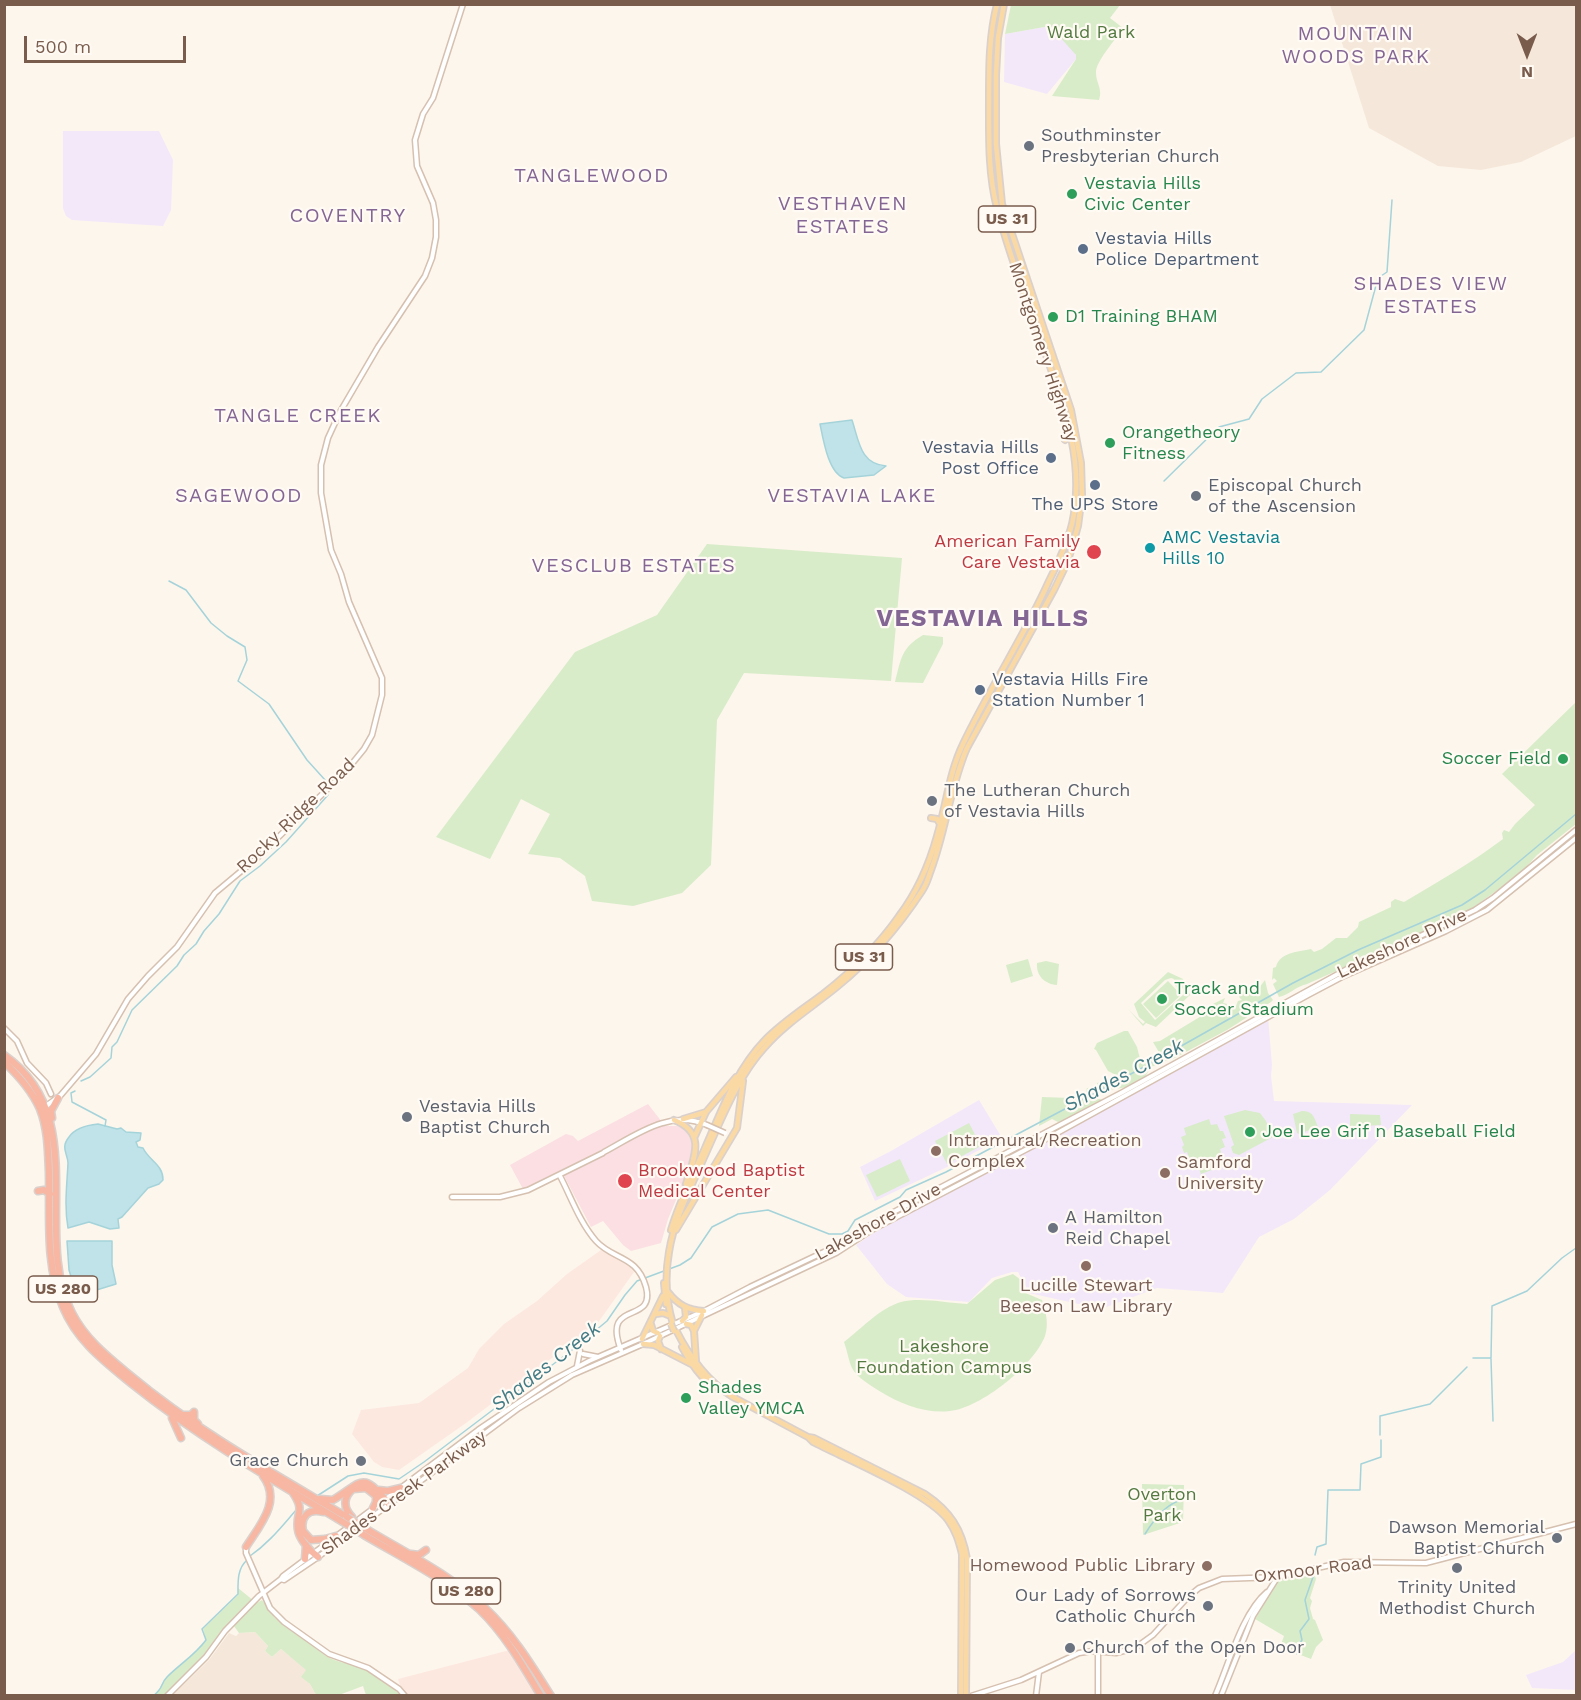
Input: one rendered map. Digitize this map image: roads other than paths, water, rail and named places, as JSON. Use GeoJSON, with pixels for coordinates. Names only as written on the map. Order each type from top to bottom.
{"type":"FeatureCollection","features":[{"type":"Feature","properties":{"kind":"highway","name":"US 280"},"geometry":{"type":"LineString","coordinates":[[4,1055],[22,1070],[39,1094],[47,1135],[49,1185],[54,1188],[52,1196],[53,1274],[68,1318],[88,1347],[170,1415],[195,1432],[308,1494],[449,1586],[480,1610],[515,1653],[541,1695]]}},
{"type":"Feature","properties":{"kind":"highway","name":"US 280"},"geometry":{"type":"LineString","coordinates":[[4,1062],[42,1108],[54,1137],[59,1270],[63,1289],[81,1328],[96,1347],[179,1413],[240,1452],[291,1490],[333,1516],[347,1519]]}},
{"type":"Feature","properties":{"kind":"highway"},"geometry":{"type":"LineString","coordinates":[[4,1068],[12,1070]]}},
{"type":"Feature","properties":{"kind":"highway"},"geometry":{"type":"LineString","coordinates":[[39,1094],[47,1102],[54,1097]]}},
{"type":"Feature","properties":{"kind":"highway"},"geometry":{"type":"LineString","coordinates":[[54,1097],[51,1111],[56,1135],[55,1157]]}},
{"type":"Feature","properties":{"kind":"highway"},"geometry":{"type":"LineString","coordinates":[[48,1147],[47,1179],[40,1190],[52,1196],[59,1270]]}},
{"type":"Feature","properties":{"kind":"highway"},"geometry":{"type":"LineString","coordinates":[[179,1413],[187,1416],[194,1412],[194,1420],[207,1432]]}},
{"type":"Feature","properties":{"kind":"highway"},"geometry":{"type":"LineString","coordinates":[[170,1415],[181,1438],[186,1431],[195,1432]]}},
{"type":"Feature","properties":{"kind":"highway"},"geometry":{"type":"LineString","coordinates":[[185,1425],[191,1425],[231,1447]]}},
{"type":"Feature","properties":{"kind":"highway"},"geometry":{"type":"LineString","coordinates":[[246,1547],[265,1518],[271,1500],[268,1483],[256,1465]]}},
{"type":"Feature","properties":{"kind":"highway"},"geometry":{"type":"LineString","coordinates":[[308,1494],[326,1501],[362,1483],[368,1484],[385,1503]]}},
{"type":"Feature","properties":{"kind":"highway"},"geometry":{"type":"LineString","coordinates":[[376,1492],[401,1488]]}},
{"type":"Feature","properties":{"kind":"highway"},"geometry":{"type":"LineString","coordinates":[[350,1489],[345,1500],[347,1519],[368,1531]]}},
{"type":"Feature","properties":{"kind":"highway"},"geometry":{"type":"LineString","coordinates":[[291,1490],[301,1509],[298,1530],[306,1545],[315,1554]]}},
{"type":"Feature","properties":{"kind":"highway"},"geometry":{"type":"LineString","coordinates":[[374,1508],[376,1492]]}},
{"type":"Feature","properties":{"kind":"highway"},"geometry":{"type":"LineString","coordinates":[[315,1554],[303,1531],[302,1524],[307,1514],[317,1510],[333,1516]]}},
{"type":"Feature","properties":{"kind":"highway","name":"US 280"},"geometry":{"type":"LineString","coordinates":[[368,1531],[390,1541],[476,1599],[521,1648],[551,1695]]}},
{"type":"Feature","properties":{"kind":"highway"},"geometry":{"type":"LineString","coordinates":[[306,1537],[317,1540],[336,1536]]}},
{"type":"Feature","properties":{"kind":"highway"},"geometry":{"type":"LineString","coordinates":[[305,1559],[306,1545]]}},
{"type":"Feature","properties":{"kind":"highway"},"geometry":{"type":"LineString","coordinates":[[403,1551],[418,1555],[426,1550],[427,1561],[434,1570]]}},
{"type":"Feature","properties":{"kind":"main road","name":"Rocky Ridge Road"},"geometry":{"type":"LineString","coordinates":[[42,1108],[96,1054],[128,999],[177,947],[215,893],[258,857],[346,771],[372,735],[382,695],[382,678],[349,602],[331,550],[321,493],[321,465],[328,438],[340,412],[378,347],[425,276],[432,258],[436,220],[433,203],[417,166],[415,140],[423,114],[433,98],[462,4]]}},
{"type":"Feature","properties":{"kind":"main road","name":"Montgomery Highway"},"geometry":{"type":"LineString","coordinates":[[789,1428],[717,1389],[696,1366],[684,1348],[669,1313],[665,1284],[667,1253],[673,1222],[733,1087],[762,1042],[843,977],[881,940],[912,897],[926,870],[961,747],[1037,609],[1060,559],[1071,527],[1077,476],[1070,428],[996,204],[990,160],[989,105],[990,48],[997,4]]}},
{"type":"Feature","properties":{"kind":"main road","name":"Montgomery Highway"},"geometry":{"type":"LineString","coordinates":[[667,1253],[679,1215],[717,1129],[748,1068],[776,1035],[861,966],[899,924],[923,890],[937,856],[957,770],[1054,590],[1068,561],[1078,526],[1082,483],[1078,441],[1067,398],[1002,204],[998,169],[996,105],[997,50],[1004,4]]}},
{"type":"Feature","properties":{"kind":"main road"},"geometry":{"type":"LineString","coordinates":[[989,105],[996,105]]}},
{"type":"Feature","properties":{"kind":"main road"},"geometry":{"type":"LineString","coordinates":[[990,160],[993,168],[998,169]]}},
{"type":"Feature","properties":{"kind":"main road"},"geometry":{"type":"LineString","coordinates":[[1021,284],[1028,282]]}},
{"type":"Feature","properties":{"kind":"main road"},"geometry":{"type":"LineString","coordinates":[[1065,440],[1070,428]]}},
{"type":"Feature","properties":{"kind":"main road"},"geometry":{"type":"LineString","coordinates":[[931,818],[937,819],[940,825]]}},
{"type":"Feature","properties":{"kind":"main road","name":"Lakeshore Drive"},"geometry":{"type":"LineString","coordinates":[[674,1327],[821,1260],[869,1229],[1336,974],[1475,910],[1576,830]]}},
{"type":"Feature","properties":{"kind":"main road","name":"Lakeshore Drive"},"geometry":{"type":"LineString","coordinates":[[869,1229],[1050,1137],[1324,986],[1487,910],[1576,838]]}},
{"type":"Feature","properties":{"kind":"main road"},"geometry":{"type":"LineString","coordinates":[[1500,892],[1504,897]]}},
{"type":"Feature","properties":{"kind":"main road"},"geometry":{"type":"LineString","coordinates":[[4,1028],[17,1041],[27,1063],[46,1083],[54,1097]]}},
{"type":"Feature","properties":{"kind":"main road"},"geometry":{"type":"LineString","coordinates":[[672,1237],[733,1136],[739,1118],[743,1082],[748,1068]]}},
{"type":"Feature","properties":{"kind":"main road"},"geometry":{"type":"LineString","coordinates":[[681,1201],[700,1122],[742,1071]]}},
{"type":"Feature","properties":{"kind":"main road"},"geometry":{"type":"LineString","coordinates":[[453,1197],[492,1198],[532,1189],[655,1125],[706,1112]]}},
{"type":"Feature","properties":{"kind":"main road"},"geometry":{"type":"LineString","coordinates":[[682,1119],[700,1122],[733,1136]]}},
{"type":"Feature","properties":{"kind":"main road"},"geometry":{"type":"LineString","coordinates":[[674,1120],[686,1126],[695,1138]]}},
{"type":"Feature","properties":{"kind":"main road"},"geometry":{"type":"LineString","coordinates":[[560,1176],[579,1214],[597,1242],[627,1260],[642,1280],[647,1296],[642,1308],[620,1319],[615,1329],[621,1350]]}},
{"type":"Feature","properties":{"kind":"main road"},"geometry":{"type":"LineString","coordinates":[[694,1331],[691,1325],[684,1322],[686,1317],[683,1307],[666,1292],[642,1342],[696,1366]]}},
{"type":"Feature","properties":{"kind":"main road"},"geometry":{"type":"LineString","coordinates":[[656,1314],[669,1313],[674,1307],[683,1307],[703,1313],[694,1331],[696,1366]]}},
{"type":"Feature","properties":{"kind":"main road","name":"Shades Creek Parkway"},"geometry":{"type":"LineString","coordinates":[[659,1334],[684,1322]]}},
{"type":"Feature","properties":{"kind":"main road"},"geometry":{"type":"LineString","coordinates":[[651,1324],[652,1331],[659,1334],[658,1341],[661,1349]]}},
{"type":"Feature","properties":{"kind":"main road","name":"Montgomery Highway"},"geometry":{"type":"LineString","coordinates":[[674,1327],[684,1348]]}},
{"type":"Feature","properties":{"kind":"main road","name":"Shades Creek Parkway"},"geometry":{"type":"LineString","coordinates":[[281,1580],[305,1559],[542,1392],[621,1350],[674,1327]]}},
{"type":"Feature","properties":{"kind":"main road"},"geometry":{"type":"LineString","coordinates":[[618,1342],[627,1345]]}},
{"type":"Feature","properties":{"kind":"main road"},"geometry":{"type":"LineString","coordinates":[[613,1351],[618,1342]]}},
{"type":"Feature","properties":{"kind":"main road","name":"Shades Creek Parkway"},"geometry":{"type":"LineString","coordinates":[[167,1695],[206,1657],[225,1631],[252,1604],[336,1536],[374,1508],[385,1503],[401,1488],[538,1388],[577,1366],[621,1350],[627,1345],[642,1342]]}},
{"type":"Feature","properties":{"kind":"main road"},"geometry":{"type":"LineString","coordinates":[[674,1355],[684,1348],[691,1349],[694,1345]]}},
{"type":"Feature","properties":{"kind":"main road"},"geometry":{"type":"LineString","coordinates":[[577,1366],[581,1352],[598,1357]]}},
{"type":"Feature","properties":{"kind":"main road"},"geometry":{"type":"LineString","coordinates":[[789,1428],[802,1426]]}},
{"type":"Feature","properties":{"kind":"main road","name":"US 31"},"geometry":{"type":"LineString","coordinates":[[789,1428],[814,1438],[923,1493],[941,1506],[955,1522],[963,1540],[967,1566],[966,1695]]}},
{"type":"Feature","properties":{"kind":"main road","name":"US 31"},"geometry":{"type":"LineString","coordinates":[[808,1437],[813,1442],[931,1504],[952,1526],[962,1554],[961,1695]]}},
{"type":"Feature","properties":{"kind":"main road","name":"Oxmoor Road"},"geometry":{"type":"LineString","coordinates":[[971,1695],[1016,1683],[1079,1653],[1119,1653],[1135,1648],[1144,1643],[1188,1597],[1210,1583],[1229,1578],[1277,1577],[1344,1562],[1426,1563],[1576,1524]]}},
{"type":"Feature","properties":{"kind":"main road"},"geometry":{"type":"LineString","coordinates":[[246,1547],[246,1553],[272,1612],[329,1654],[368,1668],[405,1695]]}},
{"type":"Feature","properties":{"kind":"main road"},"geometry":{"type":"LineString","coordinates":[[1215,1695],[1247,1616],[1256,1602],[1269,1589],[1269,1581],[1264,1577]]}},
{"type":"Feature","properties":{"kind":"main road"},"geometry":{"type":"LineString","coordinates":[[1221,1695],[1253,1616],[1277,1577]]}},
{"type":"Feature","properties":{"kind":"main road"},"geometry":{"type":"LineString","coordinates":[[267,1602],[267,1593],[270,1588]]}},
{"type":"Feature","properties":{"kind":"main road"},"geometry":{"type":"LineString","coordinates":[[1098,1652],[1098,1695]]}},
{"type":"Feature","properties":{"kind":"main road"},"geometry":{"type":"LineString","coordinates":[[1036,1695],[1039,1671]]}},
{"type":"Feature","properties":{"kind":"water","name":"VESTAVIA LAKE"},"geometry":{"type":"Polygon","coordinates":[[[852,420],[859,443],[866,456],[877,464],[886,466],[874,475],[844,478],[838,475],[830,462],[820,424],[852,420]]]}},
{"type":"Feature","properties":{"kind":"water"},"geometry":{"type":"Polygon","coordinates":[[[98,1124],[121,1128],[126,1132],[141,1133],[140,1140],[136,1142],[138,1147],[143,1148],[158,1166],[163,1180],[148,1188],[118,1219],[119,1228],[110,1229],[89,1222],[68,1228],[66,1204],[68,1163],[65,1144],[78,1129],[98,1124]]]}},
{"type":"Feature","properties":{"kind":"water"},"geometry":{"type":"Polygon","coordinates":[[[67,1241],[112,1241],[112,1265],[116,1284],[77,1296],[69,1270],[67,1241]]]}},
{"type":"Feature","properties":{"kind":"waterway"},"geometry":{"type":"LineString","coordinates":[[1164,481],[1219,427],[1249,419],[1262,399],[1296,373],[1321,372],[1364,330],[1378,278],[1387,272],[1392,200]]}},
{"type":"Feature","properties":{"kind":"waterway"},"geometry":{"type":"LineString","coordinates":[[81,1081],[90,1077],[111,1058],[112,1047],[117,1042],[132,1010],[196,944],[240,881],[286,842],[328,795],[326,781],[307,760],[269,704],[238,681],[247,660],[245,647],[211,623],[186,590],[169,581]]}},
{"type":"Feature","properties":{"kind":"waterway","name":"Shades Creek"},"geometry":{"type":"LineString","coordinates":[[317,1496],[348,1476],[364,1473],[399,1479],[424,1462],[607,1321],[637,1281],[680,1265],[691,1258],[712,1227],[738,1214],[768,1210],[829,1234],[842,1234],[848,1231],[855,1220],[900,1197],[906,1190],[946,1172],[1144,1067],[1293,983],[1358,950],[1462,905],[1485,890],[1576,814]]}},
{"type":"Feature","properties":{"kind":"waterway"},"geometry":{"type":"LineString","coordinates":[[75,1091],[71,1093],[72,1102],[106,1120],[105,1126]]}},
{"type":"Feature","properties":{"kind":"waterway"},"geometry":{"type":"LineString","coordinates":[[1473,1358],[1491,1358],[1492,1306],[1527,1291],[1576,1248]]}},
{"type":"Feature","properties":{"kind":"waterway"},"geometry":{"type":"LineString","coordinates":[[1491,1359],[1493,1421]]}},
{"type":"Feature","properties":{"kind":"waterway"},"geometry":{"type":"LineString","coordinates":[[1380,1435],[1380,1416],[1430,1404],[1467,1367]]}},
{"type":"Feature","properties":{"kind":"waterway"},"geometry":{"type":"LineString","coordinates":[[1315,1555],[1317,1547],[1326,1544],[1328,1490],[1360,1490],[1361,1464],[1381,1457],[1381,1440]]}},
{"type":"Feature","properties":{"kind":"waterway"},"geometry":{"type":"LineString","coordinates":[[1145,1534],[1156,1518],[1171,1505],[1182,1500]]}},
{"type":"Feature","properties":{"kind":"waterway","name":"Shades Creek"},"geometry":{"type":"LineString","coordinates":[[250,1556],[269,1540],[297,1509]]}},
{"type":"Feature","properties":{"kind":"waterway","name":"Shades Creek"},"geometry":{"type":"LineString","coordinates":[[153,1696],[159,1691],[167,1677],[206,1640],[202,1629],[238,1594],[240,1572],[247,1560]]}},
{"type":"Feature","properties":{"kind":"waterway"},"geometry":{"type":"LineString","coordinates":[[1297,1654],[1297,1648],[1302,1640],[1300,1631],[1309,1619],[1305,1600],[1313,1577]]}},
{"type":"Feature","properties":{"kind":"place","name":"Southminster Presbyterian Church"},"geometry":{"type":"Point","coordinates":[1029,146]}},
{"type":"Feature","properties":{"kind":"place","name":"Vestavia Hills Civic Center"},"geometry":{"type":"Point","coordinates":[1072,194]}},
{"type":"Feature","properties":{"kind":"place","name":"Vestavia Hills Police Department"},"geometry":{"type":"Point","coordinates":[1083,249]}},
{"type":"Feature","properties":{"kind":"place","name":"D1 Training BHAM"},"geometry":{"type":"Point","coordinates":[1053,317]}},
{"type":"Feature","properties":{"kind":"place","name":"Orangetheory Fitness"},"geometry":{"type":"Point","coordinates":[1110,443]}},
{"type":"Feature","properties":{"kind":"place","name":"Vestavia Hills Post Office"},"geometry":{"type":"Point","coordinates":[1051,458]}},
{"type":"Feature","properties":{"kind":"place","name":"The UPS Store"},"geometry":{"type":"Point","coordinates":[1095,485]}},
{"type":"Feature","properties":{"kind":"place","name":"Episcopal Church of the Ascension"},"geometry":{"type":"Point","coordinates":[1196,496]}},
{"type":"Feature","properties":{"kind":"place","name":"AMC Vestavia Hills 10"},"geometry":{"type":"Point","coordinates":[1150,548]}},
{"type":"Feature","properties":{"kind":"place","name":"American Family Care Vestavia"},"geometry":{"type":"Point","coordinates":[1094,552]}},
{"type":"Feature","properties":{"kind":"place","name":"Vestavia Hills Fire Station Number 1"},"geometry":{"type":"Point","coordinates":[980,690]}},
{"type":"Feature","properties":{"kind":"place","name":"Soccer Field"},"geometry":{"type":"Point","coordinates":[1563,759]}},
{"type":"Feature","properties":{"kind":"place","name":"The Lutheran Church of Vestavia Hills"},"geometry":{"type":"Point","coordinates":[932,801]}},
{"type":"Feature","properties":{"kind":"place","name":"Track and Soccer Stadium"},"geometry":{"type":"Point","coordinates":[1162,999]}},
{"type":"Feature","properties":{"kind":"place","name":"Vestavia Hills Baptist Church"},"geometry":{"type":"Point","coordinates":[407,1117]}},
{"type":"Feature","properties":{"kind":"place","name":"Joe Lee Grif n Baseball Field"},"geometry":{"type":"Point","coordinates":[1250,1132]}},
{"type":"Feature","properties":{"kind":"place","name":"Intramural/Recreation Complex"},"geometry":{"type":"Point","coordinates":[936,1151]}},
{"type":"Feature","properties":{"kind":"place","name":"Samford University"},"geometry":{"type":"Point","coordinates":[1165,1173]}},
{"type":"Feature","properties":{"kind":"place","name":"Brookwood Baptist Medical Center"},"geometry":{"type":"Point","coordinates":[625,1181]}},
{"type":"Feature","properties":{"kind":"place","name":"A Hamilton Reid Chapel"},"geometry":{"type":"Point","coordinates":[1053,1228]}},
{"type":"Feature","properties":{"kind":"place","name":"Lucille Stewart Beeson Law Library"},"geometry":{"type":"Point","coordinates":[1086,1266]}},
{"type":"Feature","properties":{"kind":"place","name":"Shades Valley YMCA"},"geometry":{"type":"Point","coordinates":[686,1398]}},
{"type":"Feature","properties":{"kind":"place","name":"Grace Church"},"geometry":{"type":"Point","coordinates":[361,1461]}},
{"type":"Feature","properties":{"kind":"place","name":"Dawson Memorial Baptist Church"},"geometry":{"type":"Point","coordinates":[1557,1538]}},
{"type":"Feature","properties":{"kind":"place","name":"Homewood Public Library"},"geometry":{"type":"Point","coordinates":[1207,1566]}},
{"type":"Feature","properties":{"kind":"place","name":"Trinity United Methodist Church"},"geometry":{"type":"Point","coordinates":[1457,1568]}},
{"type":"Feature","properties":{"kind":"place","name":"Our Lady of Sorrows Catholic Church"},"geometry":{"type":"Point","coordinates":[1208,1606]}},
{"type":"Feature","properties":{"kind":"place","name":"Church of the Open Door"},"geometry":{"type":"Point","coordinates":[1070,1648]}},
{"type":"Feature","properties":{"kind":"district","name":"MOUNTAIN WOODS PARK"},"geometry":{"type":"Point","coordinates":[1356,46]}},
{"type":"Feature","properties":{"kind":"district","name":"TANGLEWOOD"},"geometry":{"type":"Point","coordinates":[592,176]}},
{"type":"Feature","properties":{"kind":"district","name":"COVENTRY"},"geometry":{"type":"Point","coordinates":[348,216]}},
{"type":"Feature","properties":{"kind":"district","name":"VESTHAVEN ESTATES"},"geometry":{"type":"Point","coordinates":[843,216]}},
{"type":"Feature","properties":{"kind":"district","name":"SHADES VIEW ESTATES"},"geometry":{"type":"Point","coordinates":[1431,296]}},
{"type":"Feature","properties":{"kind":"district","name":"TANGLE CREEK"},"geometry":{"type":"Point","coordinates":[298,416]}},
{"type":"Feature","properties":{"kind":"district","name":"SAGEWOOD"},"geometry":{"type":"Point","coordinates":[239,496]}},
{"type":"Feature","properties":{"kind":"district","name":"VESTAVIA LAKE"},"geometry":{"type":"Point","coordinates":[852,496]}},
{"type":"Feature","properties":{"kind":"district","name":"VESCLUB ESTATES"},"geometry":{"type":"Point","coordinates":[634,566]}},
{"type":"Feature","properties":{"kind":"district","name":"VESTAVIA HILLS"},"geometry":{"type":"Point","coordinates":[983,619]}},
{"type":"Feature","properties":{"kind":"park label","name":"Wald Park"},"geometry":{"type":"Point","coordinates":[1091,33]}},
{"type":"Feature","properties":{"kind":"park label","name":"Lakeshore Foundation Campus"},"geometry":{"type":"Point","coordinates":[944,1357]}},
{"type":"Feature","properties":{"kind":"park label","name":"Overton Park"},"geometry":{"type":"Point","coordinates":[1162,1505]}}]}
